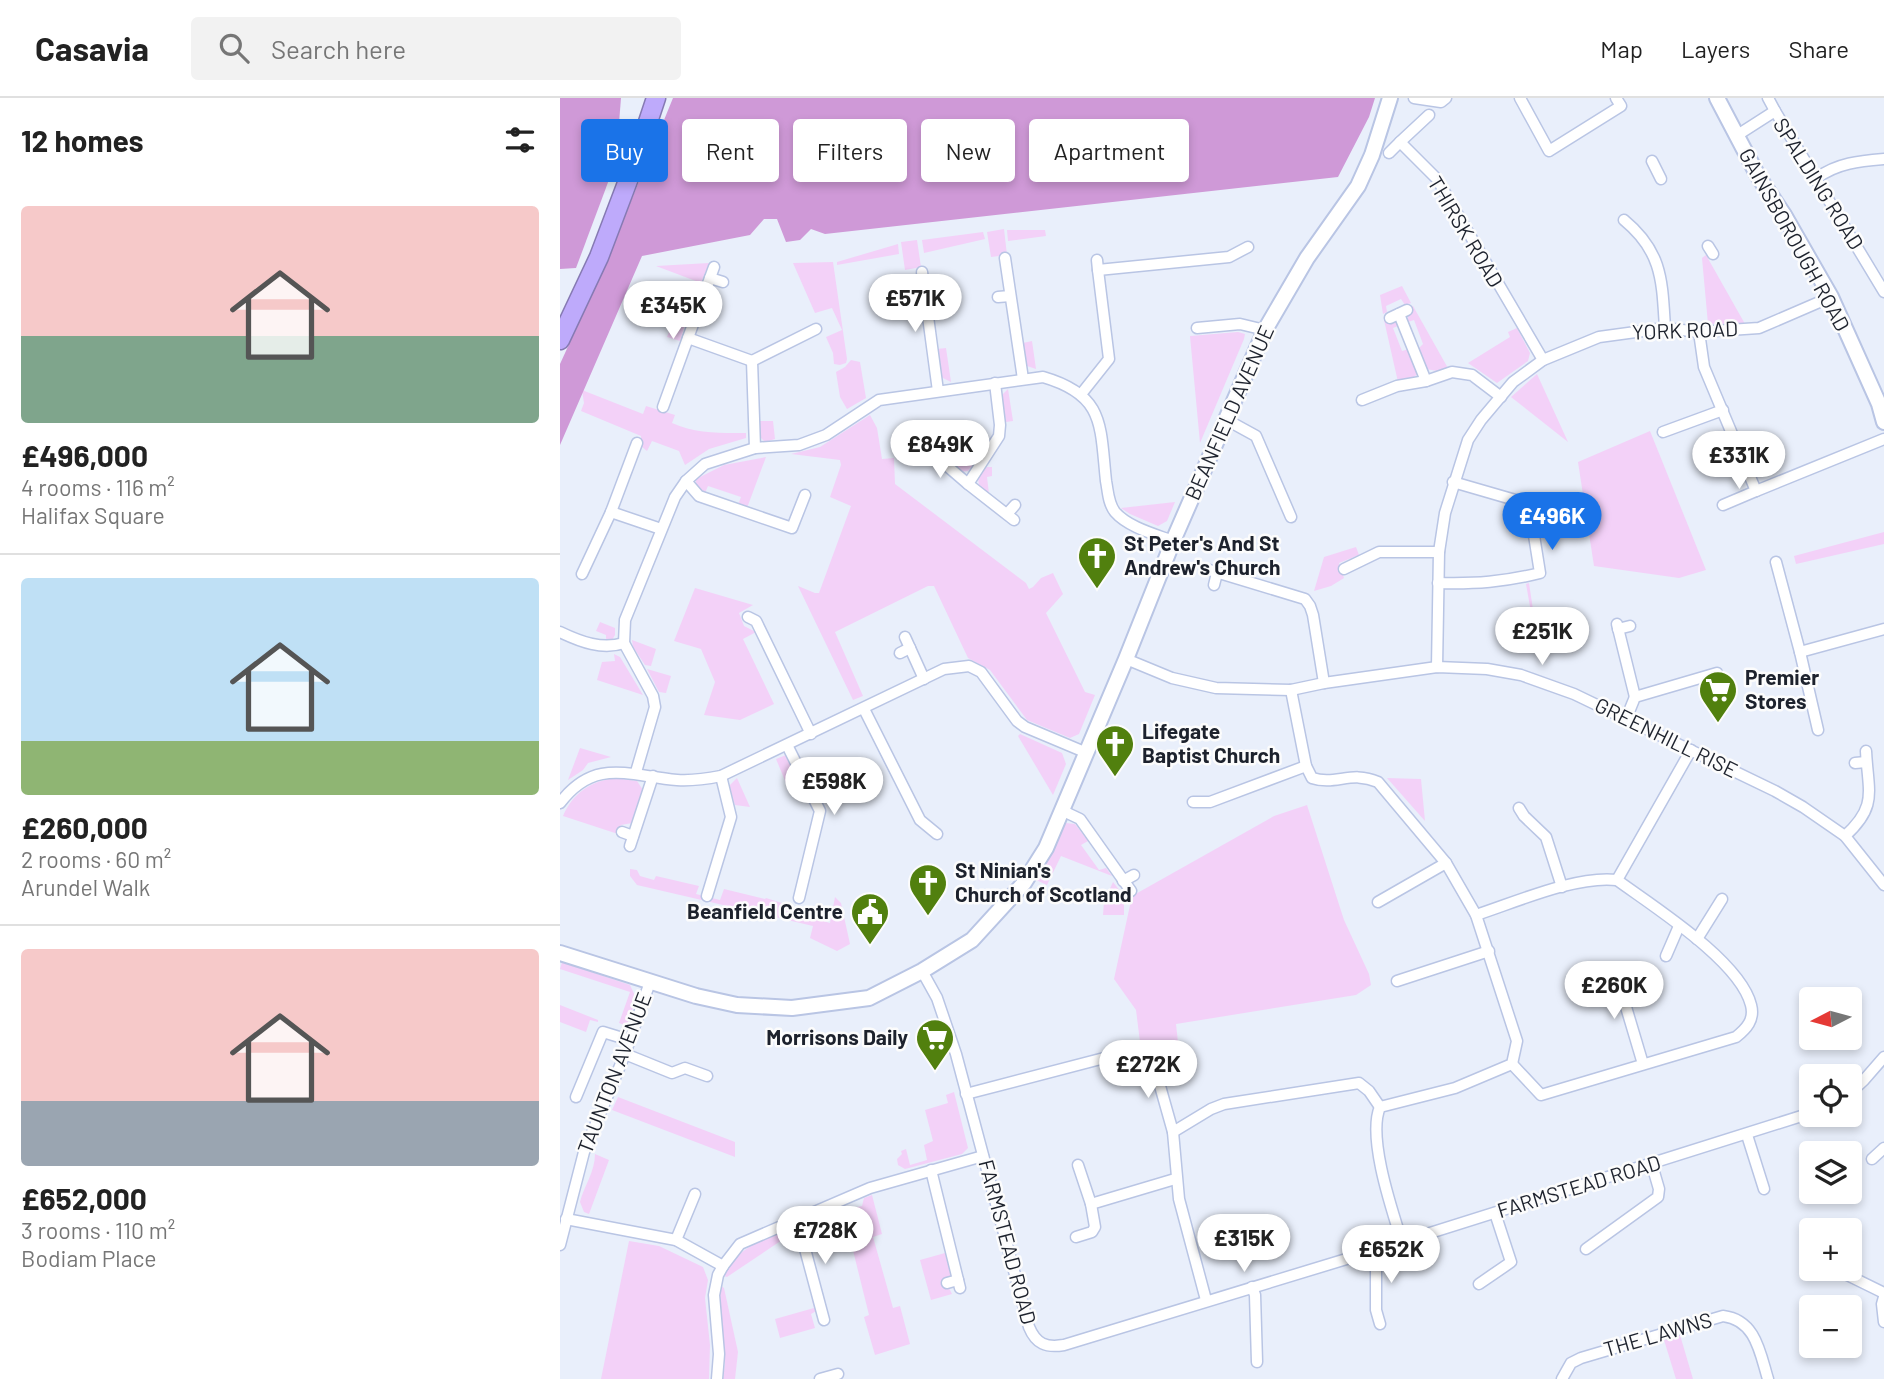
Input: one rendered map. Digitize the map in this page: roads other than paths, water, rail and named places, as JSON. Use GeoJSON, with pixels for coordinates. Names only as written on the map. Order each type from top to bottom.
{"type":"FeatureCollection","features":[{"type":"Feature","properties":{"kind":"highway"},"geometry":{"type":"LineString","coordinates":[[560,340],[599,257],[656,98]]}},
{"type":"Feature","properties":{"kind":"street","name":"BEANFIELD AVENUE"},"geometry":{"type":"LineString","coordinates":[[560,953],[650,982],[737,1005],[792,1008],[869,998],[970,942],[1024,883],[1046,848],[1126,659],[1172,541],[1265,330],[1307,258],[1358,186],[1372,155],[1390,98]]}},
{"type":"Feature","properties":{"kind":"street"},"geometry":{"type":"LineString","coordinates":[[1414,98],[1441,102],[1446,98]]}},
{"type":"Feature","properties":{"kind":"street"},"geometry":{"type":"LineString","coordinates":[[1520,98],[1549,151],[1621,106],[1616,98]]}},
{"type":"Feature","properties":{"kind":"street","name":"GAINSBOROUGH ROAD"},"geometry":{"type":"LineString","coordinates":[[1717,98],[1758,176],[1784,215],[1831,297],[1882,402],[1884,422]]}},
{"type":"Feature","properties":{"kind":"street"},"geometry":{"type":"LineString","coordinates":[[1768,98],[1775,111]]}},
{"type":"Feature","properties":{"kind":"street","name":"SPALDING ROAD"},"geometry":{"type":"LineString","coordinates":[[1737,136],[1775,111],[1884,292]]}},
{"type":"Feature","properties":{"kind":"street"},"geometry":{"type":"LineString","coordinates":[[1389,153],[1429,115]]}},
{"type":"Feature","properties":{"kind":"street","name":"THIRSK ROAD"},"geometry":{"type":"LineString","coordinates":[[1400,142],[1437,179],[1543,360]]}},
{"type":"Feature","properties":{"kind":"street"},"geometry":{"type":"LineString","coordinates":[[1817,178],[1841,165],[1884,159]]}},
{"type":"Feature","properties":{"kind":"street"},"geometry":{"type":"LineString","coordinates":[[1652,161],[1661,179]]}},
{"type":"Feature","properties":{"kind":"street"},"geometry":{"type":"LineString","coordinates":[[1623,220],[1636,231],[1655,258],[1661,276],[1665,328]]}},
{"type":"Feature","properties":{"kind":"street"},"geometry":{"type":"LineString","coordinates":[[1082,393],[1109,359],[1098,265],[1228,257],[1248,247]]}},
{"type":"Feature","properties":{"kind":"street"},"geometry":{"type":"LineString","coordinates":[[1005,258],[1023,379]]}},
{"type":"Feature","properties":{"kind":"street"},"geometry":{"type":"LineString","coordinates":[[663,407],[714,267]]}},
{"type":"Feature","properties":{"kind":"street"},"geometry":{"type":"LineString","coordinates":[[922,272],[939,391]]}},
{"type":"Feature","properties":{"kind":"street"},"geometry":{"type":"LineString","coordinates":[[710,278],[723,282]]}},
{"type":"Feature","properties":{"kind":"street"},"geometry":{"type":"LineString","coordinates":[[998,297],[1010,296]]}},
{"type":"Feature","properties":{"kind":"street","name":"YORK ROAD"},"geometry":{"type":"LineString","coordinates":[[1437,667],[1439,552],[1453,482],[1468,440],[1513,382],[1543,360],[1599,337],[1665,328],[1699,331],[1759,328],[1831,297]]}},
{"type":"Feature","properties":{"kind":"street"},"geometry":{"type":"LineString","coordinates":[[1399,314],[1426,381]]}},
{"type":"Feature","properties":{"kind":"street"},"geometry":{"type":"LineString","coordinates":[[1198,328],[1240,324],[1265,330]]}},
{"type":"Feature","properties":{"kind":"street"},"geometry":{"type":"LineString","coordinates":[[688,338],[752,361],[815,329]]}},
{"type":"Feature","properties":{"kind":"street"},"geometry":{"type":"LineString","coordinates":[[1699,331],[1703,367],[1756,491]]}},
{"type":"Feature","properties":{"kind":"street"},"geometry":{"type":"LineString","coordinates":[[752,361],[755,449]]}},
{"type":"Feature","properties":{"kind":"street"},"geometry":{"type":"LineString","coordinates":[[1362,400],[1397,386],[1426,381],[1452,372],[1472,375],[1501,397]]}},
{"type":"Feature","properties":{"kind":"street"},"geometry":{"type":"LineString","coordinates":[[636,772],[655,707],[653,696],[624,643],[625,620],[675,496],[705,464],[755,449],[799,445],[826,435],[879,400],[1043,377],[1064,383],[1082,393],[1099,421],[1112,508],[1125,520],[1172,541]]}},
{"type":"Feature","properties":{"kind":"street"},"geometry":{"type":"LineString","coordinates":[[968,484],[999,436],[995,383]]}},
{"type":"Feature","properties":{"kind":"street"},"geometry":{"type":"LineString","coordinates":[[1663,432],[1723,410]]}},
{"type":"Feature","properties":{"kind":"street"},"geometry":{"type":"LineString","coordinates":[[1225,419],[1256,436],[1291,517]]}},
{"type":"Feature","properties":{"kind":"street"},"geometry":{"type":"LineString","coordinates":[[1723,505],[1884,439]]}},
{"type":"Feature","properties":{"kind":"street"},"geometry":{"type":"LineString","coordinates":[[582,574],[637,449]]}},
{"type":"Feature","properties":{"kind":"street"},"geometry":{"type":"LineString","coordinates":[[932,453],[1010,517],[1014,505]]}},
{"type":"Feature","properties":{"kind":"street"},"geometry":{"type":"LineString","coordinates":[[687,481],[699,496],[792,528],[805,495]]}},
{"type":"Feature","properties":{"kind":"street"},"geometry":{"type":"LineString","coordinates":[[1438,583],[1483,584],[1540,573],[1530,504],[1453,482]]}},
{"type":"Feature","properties":{"kind":"street"},"geometry":{"type":"LineString","coordinates":[[611,512],[661,529]]}},
{"type":"Feature","properties":{"kind":"street"},"geometry":{"type":"LineString","coordinates":[[1344,569],[1379,552],[1439,552]]}},
{"type":"Feature","properties":{"kind":"street"},"geometry":{"type":"LineString","coordinates":[[1781,567],[1818,730]]}},
{"type":"Feature","properties":{"kind":"street"},"geometry":{"type":"LineString","coordinates":[[1206,569],[1305,600],[1310,606],[1324,683]]}},
{"type":"Feature","properties":{"kind":"street"},"geometry":{"type":"LineString","coordinates":[[1214,585],[1217,573]]}},
{"type":"Feature","properties":{"kind":"street"},"geometry":{"type":"LineString","coordinates":[[748,617],[756,621],[811,734]]}},
{"type":"Feature","properties":{"kind":"street"},"geometry":{"type":"LineString","coordinates":[[1626,719],[1635,697],[1617,626],[1630,626]]}},
{"type":"Feature","properties":{"kind":"street"},"geometry":{"type":"LineString","coordinates":[[1800,652],[1884,629]]}},
{"type":"Feature","properties":{"kind":"street"},"geometry":{"type":"LineString","coordinates":[[560,632],[599,647],[610,648],[624,643]]}},
{"type":"Feature","properties":{"kind":"street"},"geometry":{"type":"LineString","coordinates":[[905,637],[905,651],[924,679]]}},
{"type":"Feature","properties":{"kind":"street","name":"GREENHILL RISE"},"geometry":{"type":"LineString","coordinates":[[1126,659],[1172,678],[1216,688],[1291,690],[1437,667],[1487,669],[1521,676],[1574,694],[1775,791],[1845,836],[1884,885]]}},
{"type":"Feature","properties":{"kind":"street"},"geometry":{"type":"LineString","coordinates":[[560,803],[571,789],[592,776],[618,772],[700,780],[721,776],[944,669],[969,666],[981,672],[1024,727],[1087,753]]}},
{"type":"Feature","properties":{"kind":"street"},"geometry":{"type":"LineString","coordinates":[[1635,697],[1717,673]]}},
{"type":"Feature","properties":{"kind":"street"},"geometry":{"type":"LineString","coordinates":[[1291,690],[1306,766],[1312,778],[1318,780],[1364,776],[1378,782],[1446,863],[1476,915],[1489,951],[1517,1041],[1512,1064]]}},
{"type":"Feature","properties":{"kind":"street"},"geometry":{"type":"LineString","coordinates":[[864,709],[920,820],[937,834]]}},
{"type":"Feature","properties":{"kind":"street"},"geometry":{"type":"LineString","coordinates":[[787,745],[820,811],[799,898]]}},
{"type":"Feature","properties":{"kind":"street"},"geometry":{"type":"LineString","coordinates":[[1617,880],[1691,750]]}},
{"type":"Feature","properties":{"kind":"street"},"geometry":{"type":"LineString","coordinates":[[1845,836],[1859,824],[1869,807],[1861,762],[1866,751]]}},
{"type":"Feature","properties":{"kind":"street"},"geometry":{"type":"LineString","coordinates":[[1193,802],[1210,802],[1306,766]]}},
{"type":"Feature","properties":{"kind":"street"},"geometry":{"type":"LineString","coordinates":[[622,832],[631,841],[653,776]]}},
{"type":"Feature","properties":{"kind":"street"},"geometry":{"type":"LineString","coordinates":[[707,896],[731,817],[721,776]]}},
{"type":"Feature","properties":{"kind":"street"},"geometry":{"type":"LineString","coordinates":[[1519,808],[1546,837],[1562,887]]}},
{"type":"Feature","properties":{"kind":"street"},"geometry":{"type":"LineString","coordinates":[[1061,810],[1080,819],[1131,891]]}},
{"type":"Feature","properties":{"kind":"street"},"geometry":{"type":"LineString","coordinates":[[1378,902],[1446,863]]}},
{"type":"Feature","properties":{"kind":"street"},"geometry":{"type":"LineString","coordinates":[[1124,881],[1134,875]]}},
{"type":"Feature","properties":{"kind":"street"},"geometry":{"type":"LineString","coordinates":[[1476,915],[1562,887],[1601,878],[1617,880],[1697,939],[1734,972],[1751,1005],[1748,1028],[1736,1037],[1541,1095],[1512,1064]]}},
{"type":"Feature","properties":{"kind":"street"},"geometry":{"type":"LineString","coordinates":[[1697,939],[1722,899]]}},
{"type":"Feature","properties":{"kind":"street"},"geometry":{"type":"LineString","coordinates":[[1666,956],[1679,926]]}},
{"type":"Feature","properties":{"kind":"street"},"geometry":{"type":"LineString","coordinates":[[1397,981],[1489,951]]}},
{"type":"Feature","properties":{"kind":"street"},"geometry":{"type":"LineString","coordinates":[[1615,970],[1643,1064]]}},
{"type":"Feature","properties":{"kind":"street","name":"FARMSTEAD ROAD"},"geometry":{"type":"LineString","coordinates":[[922,971],[937,998],[947,1027],[1029,1328],[1040,1344],[1060,1346],[1652,1165],[1799,1117]]}},
{"type":"Feature","properties":{"kind":"street","name":"TAUNTON AVENUE"},"geometry":{"type":"LineString","coordinates":[[560,1245],[584,1152],[625,1054],[650,982]]}},
{"type":"Feature","properties":{"kind":"street"},"geometry":{"type":"LineString","coordinates":[[576,1097],[603,1032],[629,1040]]}},
{"type":"Feature","properties":{"kind":"street"},"geometry":{"type":"LineString","coordinates":[[966,1094],[1135,1050],[1150,1054],[1173,1132],[1175,1179],[1188,1240],[1206,1300]]}},
{"type":"Feature","properties":{"kind":"street"},"geometry":{"type":"LineString","coordinates":[[625,1054],[672,1073],[685,1068],[707,1076]]}},
{"type":"Feature","properties":{"kind":"street"},"geometry":{"type":"LineString","coordinates":[[1862,1082],[1884,1057]]}},
{"type":"Feature","properties":{"kind":"street"},"geometry":{"type":"LineString","coordinates":[[1380,1107],[1455,1088],[1512,1064]]}},
{"type":"Feature","properties":{"kind":"street"},"geometry":{"type":"LineString","coordinates":[[1173,1132],[1210,1109],[1224,1104],[1359,1083],[1369,1091],[1380,1107]]}},
{"type":"Feature","properties":{"kind":"street"},"geometry":{"type":"LineString","coordinates":[[1380,1107],[1375,1118],[1384,1182],[1402,1242]]}},
{"type":"Feature","properties":{"kind":"street"},"geometry":{"type":"LineString","coordinates":[[1747,1135],[1764,1189]]}},
{"type":"Feature","properties":{"kind":"street"},"geometry":{"type":"LineString","coordinates":[[1872,1159],[1884,1148]]}},
{"type":"Feature","properties":{"kind":"street"},"geometry":{"type":"LineString","coordinates":[[717,1379],[719,1354],[714,1295],[723,1266],[740,1244],[870,1188],[983,1156]]}},
{"type":"Feature","properties":{"kind":"street"},"geometry":{"type":"LineString","coordinates":[[1076,1237],[1092,1232],[1095,1227],[1091,1204],[1078,1165]]}},
{"type":"Feature","properties":{"kind":"street"},"geometry":{"type":"LineString","coordinates":[[1586,1249],[1658,1197],[1659,1189],[1652,1165]]}},
{"type":"Feature","properties":{"kind":"street"},"geometry":{"type":"LineString","coordinates":[[931,1170],[959,1284],[947,1283]]}},
{"type":"Feature","properties":{"kind":"street"},"geometry":{"type":"LineString","coordinates":[[1091,1204],[1175,1179]]}},
{"type":"Feature","properties":{"kind":"street"},"geometry":{"type":"LineString","coordinates":[[676,1240],[695,1194]]}},
{"type":"Feature","properties":{"kind":"street"},"geometry":{"type":"LineString","coordinates":[[1479,1284],[1511,1262],[1495,1213]]}},
{"type":"Feature","properties":{"kind":"street"},"geometry":{"type":"LineString","coordinates":[[566,1219],[676,1240],[723,1266]]}},
{"type":"Feature","properties":{"kind":"street"},"geometry":{"type":"LineString","coordinates":[[797,1219],[824,1320]]}},
{"type":"Feature","properties":{"kind":"street"},"geometry":{"type":"LineString","coordinates":[[1376,1250],[1376,1310],[1380,1324]]}},
{"type":"Feature","properties":{"kind":"street"},"geometry":{"type":"LineString","coordinates":[[1858,1281],[1884,1295],[1884,1322]]}},
{"type":"Feature","properties":{"kind":"street"},"geometry":{"type":"LineString","coordinates":[[1252,1287],[1255,1296],[1257,1362]]}},
{"type":"Feature","properties":{"kind":"street","name":"THE LAWNS"},"geometry":{"type":"LineString","coordinates":[[1562,1379],[1572,1363],[1580,1358],[1723,1316],[1742,1322],[1750,1328],[1768,1379]]}},
{"type":"Feature","properties":{"kind":"street"},"geometry":{"type":"LineString","coordinates":[[820,1379],[838,1374]]}},
{"type":"Feature","properties":{"kind":"place","name":"St Peter's And St Andrew's Church"},"geometry":{"type":"Point","coordinates":[1097,590]}},
{"type":"Feature","properties":{"kind":"place","name":"Premier Stores"},"geometry":{"type":"Point","coordinates":[1718,724]}},
{"type":"Feature","properties":{"kind":"place","name":"Lifegate Baptist Church"},"geometry":{"type":"Point","coordinates":[1115,778]}},
{"type":"Feature","properties":{"kind":"place","name":"St Ninian's Church of Scotland"},"geometry":{"type":"Point","coordinates":[928,917]}},
{"type":"Feature","properties":{"kind":"place","name":"Beanfield Centre"},"geometry":{"type":"Point","coordinates":[870,946]}},
{"type":"Feature","properties":{"kind":"place","name":"Morrisons Daily"},"geometry":{"type":"Point","coordinates":[935,1072]}}]}
